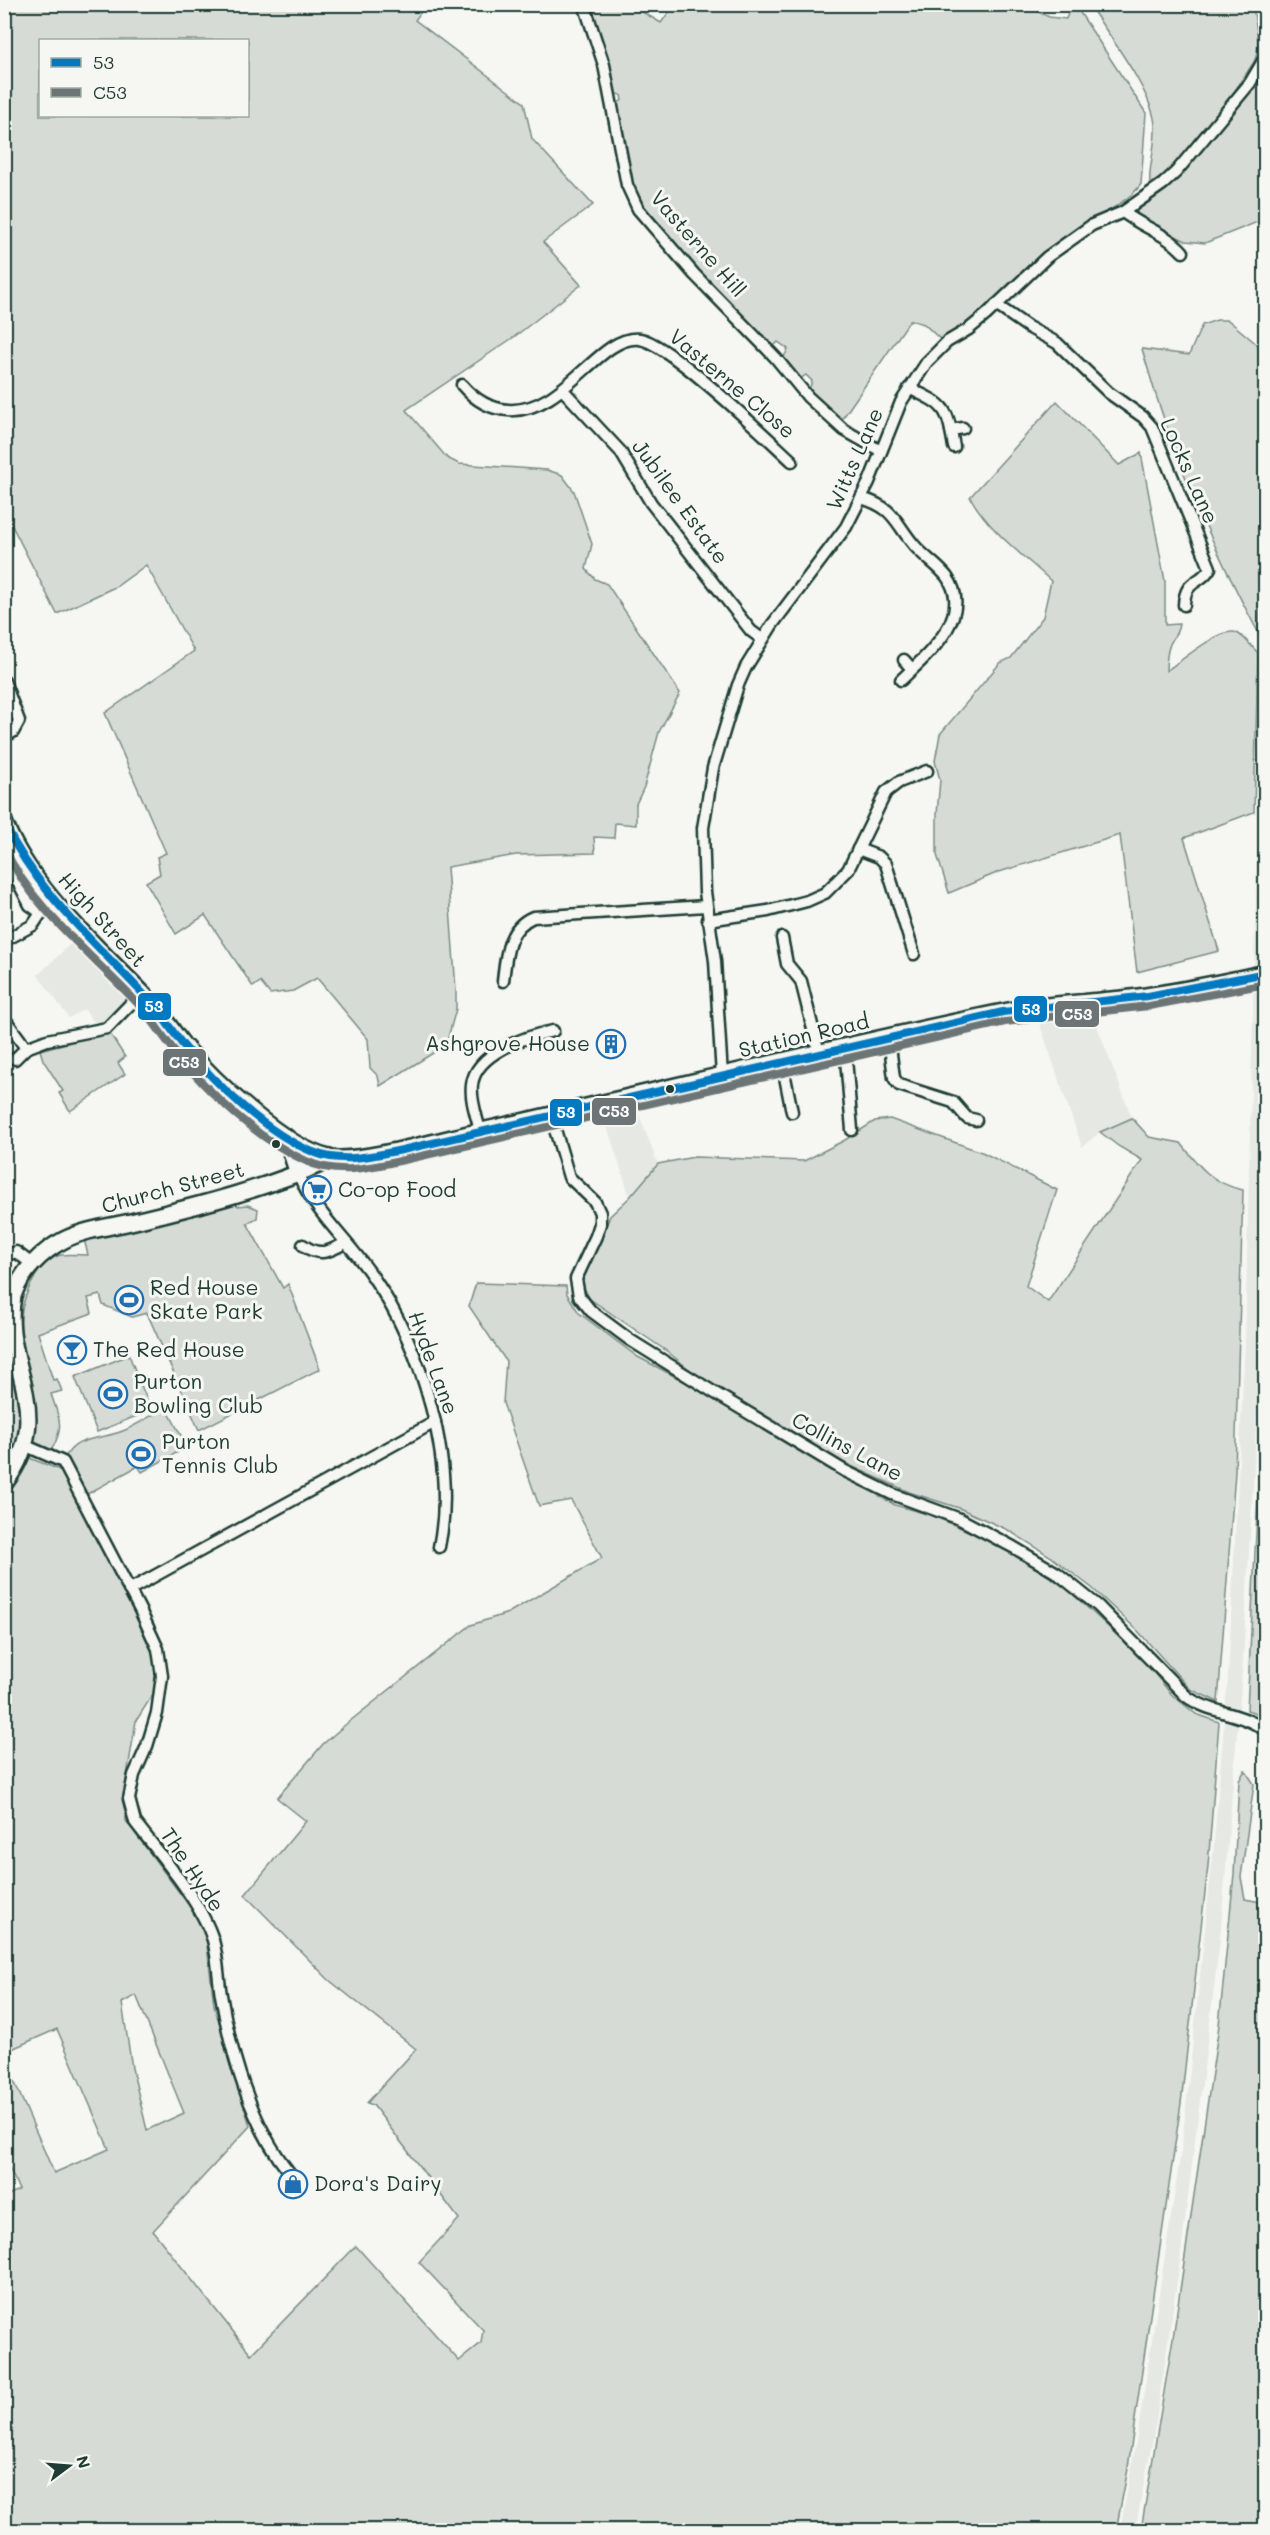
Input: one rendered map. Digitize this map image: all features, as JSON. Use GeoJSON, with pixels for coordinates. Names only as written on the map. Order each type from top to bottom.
{"type":"FeatureCollection","features":[{"type":"Feature","properties":{"kind":"street","name":"Vasterne Hill"},"geometry":{"type":"LineString","coordinates":[[584,4],[604,65],[627,185],[638,209],[694,274],[792,376],[808,397],[844,430],[881,451]]}},
{"type":"Feature","properties":{"kind":"street","name":"Witts Lane"},"geometry":{"type":"LineString","coordinates":[[722,1076],[715,961],[706,906],[703,837],[710,782],[738,685],[762,639],[833,545],[861,498],[909,388],[934,355],[947,342],[969,329],[1056,250],[1092,225],[1123,212],[1163,184],[1176,172],[1250,83],[1266,56]]}},
{"type":"Feature","properties":{"kind":"street"},"geometry":{"type":"LineString","coordinates":[[1123,212],[1139,224],[1176,243],[1184,252]]}},
{"type":"Feature","properties":{"kind":"street","name":"Locks Lane"},"geometry":{"type":"LineString","coordinates":[[996,305],[1057,343],[1109,393],[1143,417],[1152,427],[1210,568],[1208,573],[1193,581],[1188,588],[1184,595],[1184,605]]}},
{"type":"Feature","properties":{"kind":"street","name":"Vasterne Close"},"geometry":{"type":"LineString","coordinates":[[462,385],[474,398],[486,405],[512,411],[534,407],[563,390],[617,344],[630,338],[643,339],[658,345],[679,362],[792,461]]}},
{"type":"Feature","properties":{"kind":"street"},"geometry":{"type":"LineString","coordinates":[[909,388],[944,408],[954,447]]}},
{"type":"Feature","properties":{"kind":"street","name":"Jubilee Estate"},"geometry":{"type":"LineString","coordinates":[[563,390],[620,451],[651,503],[751,631],[762,639]]}},
{"type":"Feature","properties":{"kind":"street"},"geometry":{"type":"LineString","coordinates":[[951,430],[963,428]]}},
{"type":"Feature","properties":{"kind":"street"},"geometry":{"type":"LineString","coordinates":[[861,498],[882,505],[891,513],[917,548],[944,573],[954,591],[955,607],[950,624],[901,680]]}},
{"type":"Feature","properties":{"kind":"street"},"geometry":{"type":"LineString","coordinates":[[904,660],[912,669]]}},
{"type":"Feature","properties":{"kind":"street"},"geometry":{"type":"LineString","coordinates":[[4,681],[19,721],[13,732],[4,737]]}},
{"type":"Feature","properties":{"kind":"street"},"geometry":{"type":"LineString","coordinates":[[708,920],[768,911],[819,896],[848,870],[886,792],[899,782],[927,771]]}},
{"type":"Feature","properties":{"kind":"street","name":"High Street"},"geometry":{"type":"LineString","coordinates":[[4,822],[24,864],[116,969],[141,993],[203,1067],[286,1137],[328,1158],[355,1157]]}},
{"type":"Feature","properties":{"kind":"street"},"geometry":{"type":"LineString","coordinates":[[858,849],[879,857],[886,864],[914,954]]}},
{"type":"Feature","properties":{"kind":"street"},"geometry":{"type":"LineString","coordinates":[[4,855],[30,905],[41,913],[47,912],[58,904]]}},
{"type":"Feature","properties":{"kind":"street"},"geometry":{"type":"LineString","coordinates":[[503,981],[511,939],[518,927],[533,917],[706,906]]}},
{"type":"Feature","properties":{"kind":"street"},"geometry":{"type":"LineString","coordinates":[[4,941],[33,925],[41,913]]}},
{"type":"Feature","properties":{"kind":"street"},"geometry":{"type":"LineString","coordinates":[[782,938],[787,964],[801,981],[819,1053]]}},
{"type":"Feature","properties":{"kind":"street","name":"Station Road"},"geometry":{"type":"LineString","coordinates":[[355,1157],[550,1116],[845,1047],[1021,1009],[1134,997],[1266,973]]}},
{"type":"Feature","properties":{"kind":"street"},"geometry":{"type":"LineString","coordinates":[[15,1059],[26,1048],[47,1040],[107,1028],[141,993]]}},
{"type":"Feature","properties":{"kind":"street"},"geometry":{"type":"LineString","coordinates":[[4,1018],[26,1048]]}},
{"type":"Feature","properties":{"kind":"street"},"geometry":{"type":"LineString","coordinates":[[480,1131],[472,1088],[477,1072],[490,1058],[512,1043],[526,1036],[553,1031]]}},
{"type":"Feature","properties":{"kind":"street"},"geometry":{"type":"LineString","coordinates":[[889,1038],[894,1078],[899,1085],[953,1102],[967,1118],[976,1120]]}},
{"type":"Feature","properties":{"kind":"street"},"geometry":{"type":"LineString","coordinates":[[845,1047],[852,1130]]}},
{"type":"Feature","properties":{"kind":"street"},"geometry":{"type":"LineString","coordinates":[[782,1062],[792,1112]]}},
{"type":"Feature","properties":{"kind":"street","name":"Collins Lane"},"geometry":{"type":"LineString","coordinates":[[550,1116],[569,1177],[595,1202],[600,1213],[600,1224],[596,1236],[576,1279],[579,1296],[591,1311],[630,1340],[715,1394],[845,1471],[892,1494],[960,1520],[1050,1569],[1098,1606],[1176,1688],[1193,1702],[1254,1723],[1266,1731]]}},
{"type":"Feature","properties":{"kind":"street"},"geometry":{"type":"LineString","coordinates":[[286,1137],[298,1174]]}},
{"type":"Feature","properties":{"kind":"street","name":"Church Street"},"geometry":{"type":"LineString","coordinates":[[4,1484],[18,1464],[24,1445],[27,1409],[12,1350],[10,1316],[16,1288],[32,1264],[50,1248],[70,1237],[207,1203],[298,1174],[325,1162],[328,1158]]}},
{"type":"Feature","properties":{"kind":"street","name":"Hyde Lane"},"geometry":{"type":"LineString","coordinates":[[298,1174],[314,1205],[372,1275],[392,1308],[423,1381],[435,1422],[444,1477],[439,1547]]}},
{"type":"Feature","properties":{"kind":"street"},"geometry":{"type":"LineString","coordinates":[[303,1245],[312,1252],[324,1253],[345,1243]]}},
{"type":"Feature","properties":{"kind":"street"},"geometry":{"type":"LineString","coordinates":[[4,1256],[16,1252],[32,1264]]}},
{"type":"Feature","properties":{"kind":"street"},"geometry":{"type":"LineString","coordinates":[[129,1590],[435,1422]]}},
{"type":"Feature","properties":{"kind":"street","name":"The Hyde"},"geometry":{"type":"LineString","coordinates":[[24,1445],[63,1462],[152,1633],[160,1659],[162,1676],[154,1728],[131,1786],[131,1810],[135,1822],[204,1918],[213,1941],[221,1997],[238,2066],[258,2122],[272,2148],[290,2172]]}},
{"type":"Feature","properties":{"kind":"shaded area"},"geometry":{"type":"Polygon","coordinates":[[[5,4],[426,5],[415,20],[524,103],[532,139],[593,205],[543,242],[581,285],[514,337],[406,410],[447,458],[459,464],[547,470],[562,475],[574,491],[592,544],[586,569],[595,579],[607,584],[680,693],[659,732],[644,787],[636,804],[636,825],[615,823],[614,838],[594,837],[595,853],[516,855],[447,867],[456,1009],[446,1045],[380,1086],[378,1076],[370,1068],[368,1039],[317,978],[293,991],[270,994],[260,982],[253,987],[205,915],[176,934],[146,882],[160,874],[157,857],[166,853],[105,713],[194,651],[146,565],[117,586],[57,614],[5,512],[5,4]]]}},
{"type":"Feature","properties":{"kind":"shaded area"},"geometry":{"type":"Polygon","coordinates":[[[1022,4],[1049,17],[1066,19],[1071,5],[1075,5],[1146,113],[1141,184],[1116,206],[1061,239],[990,305],[955,331],[940,339],[924,324],[910,320],[840,422],[809,390],[812,381],[806,375],[800,379],[783,359],[788,349],[778,342],[773,347],[697,272],[646,209],[634,187],[628,169],[616,106],[622,100],[621,95],[613,93],[593,10],[597,5],[635,5],[634,7],[661,23],[674,5],[1022,4]]]}},
{"type":"Feature","properties":{"kind":"shaded area"},"geometry":{"type":"Polygon","coordinates":[[[1089,5],[1253,5],[1258,41],[1254,62],[1226,104],[1193,142],[1198,149],[1207,143],[1265,71],[1265,219],[1205,243],[1186,241],[1138,218],[1137,210],[1151,195],[1150,178],[1155,135],[1153,113],[1129,64],[1089,5]]]}},
{"type":"Feature","properties":{"kind":"shaded area"},"geometry":{"type":"Polygon","coordinates":[[[1217,320],[1228,320],[1265,351],[1266,403],[1262,431],[1266,454],[1259,634],[1224,565],[1178,459],[1142,349],[1189,355],[1202,325],[1217,320]]]}},
{"type":"Feature","properties":{"kind":"shaded area"},"geometry":{"type":"Polygon","coordinates":[[[1057,401],[1119,465],[1141,453],[1165,581],[1165,625],[1179,624],[1169,647],[1166,671],[1211,640],[1230,632],[1240,635],[1258,653],[1254,812],[1184,838],[1219,951],[1137,972],[1120,835],[999,872],[949,893],[937,855],[940,780],[935,761],[940,734],[1000,663],[1011,658],[1043,617],[1051,581],[997,532],[970,497],[1057,401]]]}},
{"type":"Feature","properties":{"kind":"shaded area"},"geometry":{"type":"Polygon","coordinates":[[[1265,511],[1265,1122],[1260,1357],[1243,1660],[1220,1939],[1180,2261],[1156,2422],[1135,2530],[1120,2530],[1138,2431],[1182,2145],[1213,1854],[1228,1678],[1245,1343],[1265,511]]]}},
{"type":"Feature","properties":{"kind":"shaded area"},"geometry":{"type":"Polygon","coordinates":[[[78,937],[134,993],[124,1006],[98,1027],[84,1009],[69,1018],[38,975],[78,937]]]}},
{"type":"Feature","properties":{"kind":"shaded area"},"geometry":{"type":"Polygon","coordinates":[[[1089,1005],[1132,1118],[1100,1132],[1082,1147],[1035,1010],[1089,1005]]]}},
{"type":"Feature","properties":{"kind":"shaded area"},"geometry":{"type":"Polygon","coordinates":[[[109,1032],[125,1057],[118,1063],[125,1074],[70,1111],[59,1093],[63,1091],[43,1060],[40,1050],[109,1032]]]}},
{"type":"Feature","properties":{"kind":"shaded area"},"geometry":{"type":"Polygon","coordinates":[[[634,1102],[658,1164],[630,1197],[602,1111],[634,1102]]]}},
{"type":"Feature","properties":{"kind":"shaded area"},"geometry":{"type":"Polygon","coordinates":[[[1132,1118],[1149,1137],[1181,1143],[1194,1160],[1215,1179],[1243,1190],[1235,1472],[1218,1702],[1190,1689],[1137,1630],[1092,1588],[1050,1556],[1008,1530],[959,1508],[909,1492],[844,1463],[695,1374],[668,1352],[590,1299],[581,1282],[584,1266],[600,1241],[610,1216],[630,1197],[658,1164],[694,1157],[804,1161],[845,1140],[875,1121],[890,1119],[984,1153],[1057,1190],[1026,1286],[1048,1302],[1142,1160],[1100,1132],[1132,1118]]]}},
{"type":"Feature","properties":{"kind":"shaded area"},"geometry":{"type":"Polygon","coordinates":[[[234,1201],[238,1206],[248,1205],[258,1209],[257,1218],[247,1223],[283,1288],[288,1284],[320,1369],[199,1430],[147,1313],[132,1317],[103,1305],[100,1295],[88,1298],[92,1313],[38,1333],[53,1380],[57,1379],[62,1391],[51,1394],[60,1428],[52,1449],[45,1452],[35,1444],[32,1389],[21,1327],[23,1303],[38,1272],[57,1256],[88,1255],[84,1239],[148,1226],[234,1201]]]}},
{"type":"Feature","properties":{"kind":"shaded area"},"geometry":{"type":"Polygon","coordinates":[[[476,1283],[566,1286],[567,1294],[579,1313],[638,1357],[695,1387],[895,1505],[934,1516],[1004,1547],[1065,1587],[1142,1658],[1171,1694],[1196,1714],[1219,1722],[1208,1866],[1181,2103],[1127,2474],[1116,2530],[5,2530],[4,2197],[19,2190],[5,2158],[5,2060],[54,2173],[109,2149],[57,2029],[5,2052],[4,1352],[17,1397],[20,1420],[19,1445],[32,1459],[60,1470],[64,1459],[76,1445],[126,1430],[166,1407],[187,1447],[142,1472],[138,1466],[78,1499],[124,1588],[158,1662],[155,1691],[136,1721],[124,1793],[126,1821],[199,1919],[206,1937],[214,2005],[250,2126],[153,2231],[251,2354],[356,2246],[459,2361],[481,2343],[483,2330],[419,2262],[459,2219],[373,2105],[367,2103],[416,2049],[329,1980],[245,1895],[306,1821],[277,1798],[323,1744],[471,1625],[508,1613],[602,1558],[571,1500],[539,1506],[503,1403],[506,1361],[469,1306],[476,1283]],[[136,1995],[122,2003],[132,2068],[147,2130],[184,2113],[136,1995]]]}},
{"type":"Feature","properties":{"kind":"shaded area","name":"Purton Bowling Club"},"geometry":{"type":"Polygon","coordinates":[[[129,1355],[151,1410],[97,1432],[75,1377],[129,1355]]]}},
{"type":"Feature","properties":{"kind":"shaded area"},"geometry":{"type":"Polygon","coordinates":[[[1265,1357],[1266,1716],[1247,1710],[1265,1357]]]}},
{"type":"Feature","properties":{"kind":"shaded area"},"geometry":{"type":"Polygon","coordinates":[[[1245,1770],[1254,1784],[1241,1877],[1245,1899],[1266,1903],[1265,2530],[1141,2530],[1173,2338],[1219,2025],[1234,1874],[1239,1781],[1245,1770]]]}},
{"type":"Feature","properties":{"kind":"transit line","name":"53"},"geometry":{"type":"LineString","coordinates":[[4,823],[18,849],[50,895],[152,1004],[183,1045],[211,1076],[243,1106],[278,1133],[313,1152],[335,1158],[380,1155],[1003,1012],[1148,996],[1266,973]]}},
{"type":"Feature","properties":{"kind":"transit line","name":"C53"},"geometry":{"type":"LineString","coordinates":[[4,848],[31,892],[48,913],[141,1007],[187,1066],[218,1098],[269,1140],[306,1161],[330,1168],[355,1169],[392,1163],[1005,1022],[1149,1006],[1266,984]]}},
{"type":"Feature","properties":{"kind":"place","name":"Ashgrove House"},"geometry":{"type":"Point","coordinates":[611,1044]}},
{"type":"Feature","properties":{"kind":"place","name":"Co-op Food"},"geometry":{"type":"Point","coordinates":[317,1190]}},
{"type":"Feature","properties":{"kind":"place","name":"Red House Skate Park"},"geometry":{"type":"Point","coordinates":[129,1300]}},
{"type":"Feature","properties":{"kind":"place","name":"The Red House"},"geometry":{"type":"Point","coordinates":[72,1350]}},
{"type":"Feature","properties":{"kind":"place","name":"Purton Bowling Club"},"geometry":{"type":"Point","coordinates":[113,1394]}},
{"type":"Feature","properties":{"kind":"place","name":"Purton Tennis Club"},"geometry":{"type":"Point","coordinates":[141,1454]}},
{"type":"Feature","properties":{"kind":"place","name":"Dora's Dairy"},"geometry":{"type":"Point","coordinates":[293,2184]}}]}
